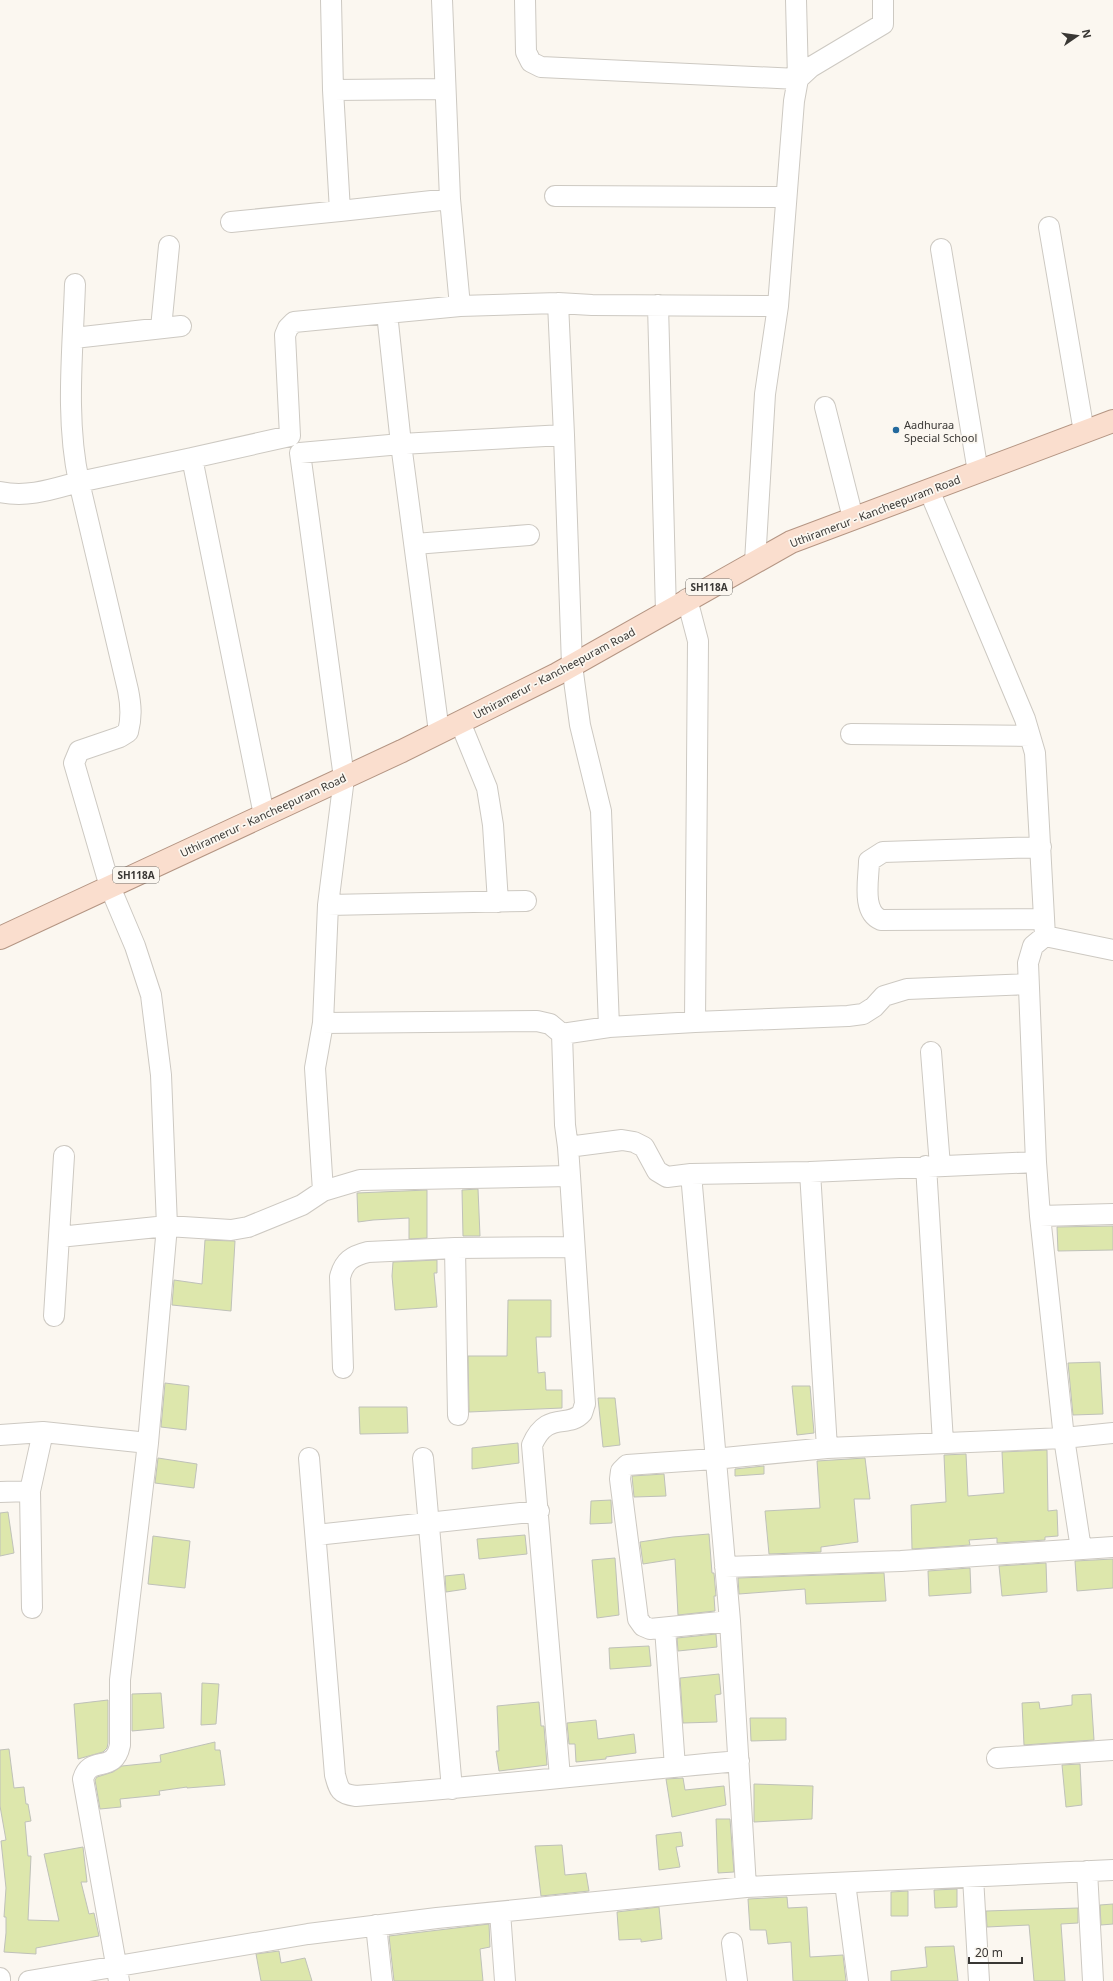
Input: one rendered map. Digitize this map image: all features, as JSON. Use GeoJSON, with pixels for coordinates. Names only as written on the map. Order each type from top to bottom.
{"type":"FeatureCollection","features":[{"type":"Feature","properties":{"kind":"main road","name":"Uthiramerur - Kancheepuram Road"},"geometry":{"type":"LineString","coordinates":[[2,932],[110,887],[460,722],[572,665],[666,613],[687,599],[791,542],[1113,421]]}},
{"type":"Feature","properties":{"kind":"street"},"geometry":{"type":"LineString","coordinates":[[331,0],[333,90],[340,211]]}},
{"type":"Feature","properties":{"kind":"street"},"geometry":{"type":"LineString","coordinates":[[442,0],[450,199],[460,306]]}},
{"type":"Feature","properties":{"kind":"street"},"geometry":{"type":"LineString","coordinates":[[525,0],[526,52],[531,62],[541,67],[798,79],[811,67],[883,24],[883,0]]}},
{"type":"Feature","properties":{"kind":"street"},"geometry":{"type":"LineString","coordinates":[[755,562],[765,394],[778,306],[794,101],[798,79],[796,0]]}},
{"type":"Feature","properties":{"kind":"street"},"geometry":{"type":"LineString","coordinates":[[333,90],[445,89]]}},
{"type":"Feature","properties":{"kind":"street"},"geometry":{"type":"LineString","coordinates":[[555,196],[786,197]]}},
{"type":"Feature","properties":{"kind":"street"},"geometry":{"type":"LineString","coordinates":[[231,222],[450,199]]}},
{"type":"Feature","properties":{"kind":"street"},"geometry":{"type":"LineString","coordinates":[[1049,227],[1084,432]]}},
{"type":"Feature","properties":{"kind":"street"},"geometry":{"type":"LineString","coordinates":[[161,328],[169,246]]}},
{"type":"Feature","properties":{"kind":"street"},"geometry":{"type":"LineString","coordinates":[[941,249],[978,472]]}},
{"type":"Feature","properties":{"kind":"street"},"geometry":{"type":"LineString","coordinates":[[75,284],[72,417],[74,456],[131,707],[131,722],[128,732],[120,737],[79,751],[74,763],[110,887],[135,946],[151,995],[161,1075],[167,1226],[148,1443],[120,1680],[120,1745],[118,1755],[111,1762],[91,1766],[85,1771],[83,1779],[117,1973]]}},
{"type":"Feature","properties":{"kind":"street"},"geometry":{"type":"LineString","coordinates":[[323,1191],[315,1068],[323,1023],[328,905],[344,778],[300,453],[290,436],[286,336],[288,328],[294,322],[460,306],[558,303],[658,306],[778,306]]}},
{"type":"Feature","properties":{"kind":"street"},"geometry":{"type":"LineString","coordinates":[[558,303],[572,665],[580,725],[601,811],[609,1027]]}},
{"type":"Feature","properties":{"kind":"street"},"geometry":{"type":"LineString","coordinates":[[658,306],[666,613]]}},
{"type":"Feature","properties":{"kind":"street"},"geometry":{"type":"LineString","coordinates":[[387,313],[401,444],[439,732]]}},
{"type":"Feature","properties":{"kind":"street"},"geometry":{"type":"LineString","coordinates":[[74,338],[181,326]]}},
{"type":"Feature","properties":{"kind":"street"},"geometry":{"type":"LineString","coordinates":[[825,407],[853,518]]}},
{"type":"Feature","properties":{"kind":"street"},"geometry":{"type":"LineString","coordinates":[[300,453],[401,444],[564,434]]}},
{"type":"Feature","properties":{"kind":"street"},"geometry":{"type":"LineString","coordinates":[[0,492],[17,495],[32,494],[79,482],[214,454],[290,436]]}},
{"type":"Feature","properties":{"kind":"street"},"geometry":{"type":"LineString","coordinates":[[192,458],[268,813]]}},
{"type":"Feature","properties":{"kind":"street"},"geometry":{"type":"LineString","coordinates":[[929,490],[1025,718],[1035,753],[1044,927],[1033,946],[1028,963],[1036,1162],[1040,1216],[1064,1438],[1081,1549]]}},
{"type":"Feature","properties":{"kind":"street"},"geometry":{"type":"LineString","coordinates":[[415,544],[529,535]]}},
{"type":"Feature","properties":{"kind":"street"},"geometry":{"type":"LineString","coordinates":[[687,599],[698,641],[695,1022]]}},
{"type":"Feature","properties":{"kind":"street"},"geometry":{"type":"LineString","coordinates":[[460,722],[487,788],[493,825],[498,902]]}},
{"type":"Feature","properties":{"kind":"street"},"geometry":{"type":"LineString","coordinates":[[851,734],[1030,736]]}},
{"type":"Feature","properties":{"kind":"street"},"geometry":{"type":"LineString","coordinates":[[1041,847],[883,852],[869,861],[868,902],[870,911],[876,918],[881,920],[1044,927],[1113,950]]}},
{"type":"Feature","properties":{"kind":"street"},"geometry":{"type":"LineString","coordinates":[[328,905],[526,901]]}},
{"type":"Feature","properties":{"kind":"street"},"geometry":{"type":"LineString","coordinates":[[323,1023],[537,1021],[550,1024],[562,1034],[609,1027],[848,1016],[863,1014],[874,1007],[884,996],[907,989],[1028,984]]}},
{"type":"Feature","properties":{"kind":"street"},"geometry":{"type":"LineString","coordinates":[[560,1777],[539,1511],[532,1445],[536,1436],[550,1423],[574,1417],[582,1413],[585,1404],[568,1146],[565,1125],[562,1034]]}},
{"type":"Feature","properties":{"kind":"street"},"geometry":{"type":"LineString","coordinates":[[931,1052],[933,1166],[943,1442]]}},
{"type":"Feature","properties":{"kind":"street"},"geometry":{"type":"LineString","coordinates":[[568,1146],[622,1140],[634,1142],[644,1147],[657,1171],[667,1177],[690,1174],[810,1172],[1036,1162]]}},
{"type":"Feature","properties":{"kind":"street"},"geometry":{"type":"LineString","coordinates":[[54,1316],[64,1156]]}},
{"type":"Feature","properties":{"kind":"street"},"geometry":{"type":"LineString","coordinates":[[810,1172],[827,1448]]}},
{"type":"Feature","properties":{"kind":"street"},"geometry":{"type":"LineString","coordinates":[[690,1174],[714,1459],[730,1621],[746,1888]]}},
{"type":"Feature","properties":{"kind":"street"},"geometry":{"type":"LineString","coordinates":[[59,1237],[167,1226],[231,1230],[248,1227],[302,1206],[323,1191],[360,1180],[570,1176]]}},
{"type":"Feature","properties":{"kind":"street"},"geometry":{"type":"LineString","coordinates":[[1040,1216],[1113,1214]]}},
{"type":"Feature","properties":{"kind":"street"},"geometry":{"type":"LineString","coordinates":[[343,1368],[340,1277],[342,1268],[347,1260],[356,1255],[368,1252],[454,1248],[574,1247]]}},
{"type":"Feature","properties":{"kind":"street"},"geometry":{"type":"LineString","coordinates":[[454,1248],[458,1416]]}},
{"type":"Feature","properties":{"kind":"street"},"geometry":{"type":"LineString","coordinates":[[0,1435],[43,1432],[148,1443]]}},
{"type":"Feature","properties":{"kind":"street"},"geometry":{"type":"LineString","coordinates":[[32,1608],[30,1490],[43,1432]]}},
{"type":"Feature","properties":{"kind":"street"},"geometry":{"type":"LineString","coordinates":[[730,1621],[650,1629],[644,1626],[638,1619],[620,1478],[621,1471],[627,1465],[714,1459],[827,1448],[1064,1438],[1113,1433]]}},
{"type":"Feature","properties":{"kind":"street"},"geometry":{"type":"LineString","coordinates":[[309,1458],[335,1775],[338,1788],[346,1795],[356,1796],[452,1789],[560,1777],[739,1761]]}},
{"type":"Feature","properties":{"kind":"street"},"geometry":{"type":"LineString","coordinates":[[423,1458],[452,1789]]}},
{"type":"Feature","properties":{"kind":"street"},"geometry":{"type":"LineString","coordinates":[[0,1492],[30,1490]]}},
{"type":"Feature","properties":{"kind":"street"},"geometry":{"type":"LineString","coordinates":[[316,1535],[539,1511]]}},
{"type":"Feature","properties":{"kind":"street"},"geometry":{"type":"LineString","coordinates":[[725,1567],[901,1561],[1113,1547]]}},
{"type":"Feature","properties":{"kind":"street"},"geometry":{"type":"LineString","coordinates":[[665,1628],[675,1767]]}},
{"type":"Feature","properties":{"kind":"street"},"geometry":{"type":"LineString","coordinates":[[997,1758],[1113,1750]]}},
{"type":"Feature","properties":{"kind":"street"},"geometry":{"type":"LineString","coordinates":[[30,1981],[117,1973],[308,1934],[376,1925],[500,1912],[746,1888],[1113,1870]]}},
{"type":"Feature","properties":{"kind":"street"},"geometry":{"type":"LineString","coordinates":[[1087,1871],[1092,1981]]}},
{"type":"Feature","properties":{"kind":"street"},"geometry":{"type":"LineString","coordinates":[[973,1877],[979,1981]]}},
{"type":"Feature","properties":{"kind":"street"},"geometry":{"type":"LineString","coordinates":[[845,1883],[858,1981]]}},
{"type":"Feature","properties":{"kind":"street"},"geometry":{"type":"LineString","coordinates":[[500,1912],[506,1981]]}},
{"type":"Feature","properties":{"kind":"street"},"geometry":{"type":"LineString","coordinates":[[376,1925],[382,1981]]}},
{"type":"Feature","properties":{"kind":"street"},"geometry":{"type":"LineString","coordinates":[[732,1943],[737,1981]]}},
{"type":"Feature","properties":{"kind":"building"},"geometry":{"type":"Polygon","coordinates":[[[478,1189],[480,1236],[463,1236],[462,1190],[478,1189]]]}},
{"type":"Feature","properties":{"kind":"building"},"geometry":{"type":"Polygon","coordinates":[[[427,1190],[427,1238],[409,1239],[409,1218],[358,1222],[357,1193],[427,1190]]]}},
{"type":"Feature","properties":{"kind":"building"},"geometry":{"type":"Polygon","coordinates":[[[1113,1226],[1113,1250],[1058,1251],[1057,1227],[1113,1226]]]}},
{"type":"Feature","properties":{"kind":"building"},"geometry":{"type":"Polygon","coordinates":[[[205,1240],[235,1241],[231,1311],[172,1305],[174,1280],[202,1284],[205,1240]]]}},
{"type":"Feature","properties":{"kind":"building"},"geometry":{"type":"Polygon","coordinates":[[[437,1260],[437,1273],[434,1273],[437,1307],[395,1310],[392,1276],[393,1262],[437,1260]]]}},
{"type":"Feature","properties":{"kind":"building"},"geometry":{"type":"Polygon","coordinates":[[[508,1300],[551,1300],[551,1337],[536,1337],[538,1373],[545,1372],[546,1390],[562,1390],[562,1408],[469,1412],[468,1356],[507,1356],[508,1300]]]}},
{"type":"Feature","properties":{"kind":"building"},"geometry":{"type":"Polygon","coordinates":[[[1100,1362],[1103,1414],[1073,1415],[1068,1363],[1100,1362]]]}},
{"type":"Feature","properties":{"kind":"building"},"geometry":{"type":"Polygon","coordinates":[[[165,1383],[189,1386],[186,1430],[161,1427],[165,1383]]]}},
{"type":"Feature","properties":{"kind":"building"},"geometry":{"type":"Polygon","coordinates":[[[792,1386],[810,1386],[814,1433],[797,1435],[792,1386]]]}},
{"type":"Feature","properties":{"kind":"building"},"geometry":{"type":"Polygon","coordinates":[[[598,1398],[615,1398],[620,1445],[603,1447],[598,1398]]]}},
{"type":"Feature","properties":{"kind":"building"},"geometry":{"type":"Polygon","coordinates":[[[359,1407],[407,1407],[408,1433],[360,1434],[359,1407]]]}},
{"type":"Feature","properties":{"kind":"building"},"geometry":{"type":"Polygon","coordinates":[[[518,1443],[519,1463],[472,1469],[472,1448],[518,1443]]]}},
{"type":"Feature","properties":{"kind":"building"},"geometry":{"type":"Polygon","coordinates":[[[1047,1450],[1048,1511],[1057,1510],[1058,1536],[1045,1537],[1045,1540],[997,1543],[997,1538],[969,1540],[970,1545],[912,1549],[911,1505],[946,1502],[944,1455],[966,1454],[968,1496],[1004,1493],[1002,1452],[1047,1450]]]}},
{"type":"Feature","properties":{"kind":"building"},"geometry":{"type":"Polygon","coordinates":[[[158,1458],[197,1464],[194,1488],[155,1483],[158,1458]]]}},
{"type":"Feature","properties":{"kind":"building"},"geometry":{"type":"Polygon","coordinates":[[[865,1458],[870,1499],[854,1499],[858,1542],[821,1547],[821,1552],[769,1554],[765,1511],[820,1508],[817,1461],[865,1458]]]}},
{"type":"Feature","properties":{"kind":"building"},"geometry":{"type":"Polygon","coordinates":[[[764,1466],[764,1474],[735,1476],[735,1469],[764,1466]]]}},
{"type":"Feature","properties":{"kind":"building"},"geometry":{"type":"Polygon","coordinates":[[[664,1474],[666,1496],[634,1497],[632,1476],[664,1474]]]}},
{"type":"Feature","properties":{"kind":"building"},"geometry":{"type":"Polygon","coordinates":[[[611,1500],[612,1523],[590,1524],[591,1501],[611,1500]]]}},
{"type":"Feature","properties":{"kind":"building"},"geometry":{"type":"Polygon","coordinates":[[[8,1512],[14,1553],[0,1556],[0,1513],[8,1512]]]}},
{"type":"Feature","properties":{"kind":"building"},"geometry":{"type":"Polygon","coordinates":[[[709,1534],[712,1573],[714,1573],[716,1596],[714,1596],[715,1611],[678,1615],[675,1559],[643,1564],[640,1542],[709,1534]]]}},
{"type":"Feature","properties":{"kind":"building"},"geometry":{"type":"Polygon","coordinates":[[[525,1535],[527,1554],[479,1559],[477,1539],[525,1535]]]}},
{"type":"Feature","properties":{"kind":"building"},"geometry":{"type":"Polygon","coordinates":[[[153,1536],[190,1541],[185,1588],[148,1584],[153,1536]]]}},
{"type":"Feature","properties":{"kind":"building"},"geometry":{"type":"Polygon","coordinates":[[[615,1558],[619,1615],[597,1618],[592,1560],[615,1558]]]}},
{"type":"Feature","properties":{"kind":"building"},"geometry":{"type":"Polygon","coordinates":[[[1113,1559],[1113,1588],[1077,1591],[1075,1561],[1113,1559]]]}},
{"type":"Feature","properties":{"kind":"building"},"geometry":{"type":"Polygon","coordinates":[[[1046,1563],[1047,1592],[1002,1596],[999,1566],[1046,1563]]]}},
{"type":"Feature","properties":{"kind":"building"},"geometry":{"type":"Polygon","coordinates":[[[970,1568],[971,1593],[929,1596],[928,1571],[970,1568]]]}},
{"type":"Feature","properties":{"kind":"building"},"geometry":{"type":"Polygon","coordinates":[[[884,1573],[886,1601],[806,1604],[805,1589],[739,1594],[738,1578],[884,1573]]]}},
{"type":"Feature","properties":{"kind":"building"},"geometry":{"type":"Polygon","coordinates":[[[464,1574],[466,1589],[446,1592],[445,1576],[464,1574]]]}},
{"type":"Feature","properties":{"kind":"building"},"geometry":{"type":"Polygon","coordinates":[[[716,1634],[717,1647],[678,1651],[677,1638],[716,1634]]]}},
{"type":"Feature","properties":{"kind":"building"},"geometry":{"type":"Polygon","coordinates":[[[649,1646],[651,1666],[610,1669],[609,1648],[649,1646]]]}},
{"type":"Feature","properties":{"kind":"building"},"geometry":{"type":"Polygon","coordinates":[[[719,1674],[721,1694],[715,1695],[717,1722],[683,1723],[680,1678],[719,1674]]]}},
{"type":"Feature","properties":{"kind":"building"},"geometry":{"type":"Polygon","coordinates":[[[202,1683],[219,1684],[216,1724],[201,1725],[202,1683]]]}},
{"type":"Feature","properties":{"kind":"building"},"geometry":{"type":"Polygon","coordinates":[[[161,1693],[164,1728],[132,1731],[132,1694],[161,1693]]]}},
{"type":"Feature","properties":{"kind":"building"},"geometry":{"type":"Polygon","coordinates":[[[1091,1694],[1094,1740],[1024,1745],[1022,1703],[1039,1702],[1040,1709],[1072,1705],[1072,1695],[1091,1694]]]}},
{"type":"Feature","properties":{"kind":"building"},"geometry":{"type":"Polygon","coordinates":[[[108,1700],[107,1748],[103,1752],[78,1759],[74,1704],[108,1700]]]}},
{"type":"Feature","properties":{"kind":"building"},"geometry":{"type":"Polygon","coordinates":[[[539,1702],[541,1726],[544,1726],[547,1765],[499,1771],[496,1751],[499,1751],[497,1706],[539,1702]]]}},
{"type":"Feature","properties":{"kind":"building"},"geometry":{"type":"Polygon","coordinates":[[[750,1718],[786,1718],[786,1740],[751,1741],[750,1718]]]}},
{"type":"Feature","properties":{"kind":"building"},"geometry":{"type":"Polygon","coordinates":[[[596,1720],[598,1739],[634,1734],[636,1753],[606,1757],[606,1759],[576,1762],[575,1744],[569,1744],[567,1723],[596,1720]]]}},
{"type":"Feature","properties":{"kind":"building"},"geometry":{"type":"Polygon","coordinates":[[[215,1742],[215,1750],[220,1750],[225,1785],[187,1787],[159,1791],[160,1795],[120,1799],[121,1807],[100,1809],[95,1780],[97,1777],[113,1772],[122,1766],[161,1762],[160,1755],[215,1742]]]}},
{"type":"Feature","properties":{"kind":"building"},"geometry":{"type":"Polygon","coordinates":[[[9,1749],[14,1788],[24,1787],[26,1804],[28,1804],[31,1821],[25,1822],[28,1856],[31,1856],[28,1920],[59,1921],[44,1854],[83,1847],[87,1882],[81,1882],[89,1914],[94,1913],[99,1936],[36,1948],[36,1954],[4,1952],[6,1933],[6,1917],[4,1917],[6,1888],[1,1841],[6,1840],[0,1806],[0,1750],[9,1749]]]}},
{"type":"Feature","properties":{"kind":"building"},"geometry":{"type":"Polygon","coordinates":[[[1080,1764],[1082,1805],[1066,1807],[1062,1765],[1080,1764]]]}},
{"type":"Feature","properties":{"kind":"building"},"geometry":{"type":"Polygon","coordinates":[[[683,1778],[685,1790],[724,1786],[726,1805],[672,1817],[666,1779],[683,1778]]]}},
{"type":"Feature","properties":{"kind":"building"},"geometry":{"type":"Polygon","coordinates":[[[754,1784],[813,1786],[812,1819],[754,1822],[754,1784]]]}},
{"type":"Feature","properties":{"kind":"building"},"geometry":{"type":"Polygon","coordinates":[[[716,1819],[730,1819],[734,1872],[718,1873],[716,1819]]]}},
{"type":"Feature","properties":{"kind":"building"},"geometry":{"type":"Polygon","coordinates":[[[681,1832],[683,1846],[676,1847],[680,1867],[659,1870],[656,1835],[681,1832]]]}},
{"type":"Feature","properties":{"kind":"building"},"geometry":{"type":"Polygon","coordinates":[[[562,1845],[565,1875],[586,1873],[589,1891],[541,1896],[535,1846],[562,1845]]]}},
{"type":"Feature","properties":{"kind":"building"},"geometry":{"type":"Polygon","coordinates":[[[957,1889],[957,1907],[935,1908],[934,1890],[957,1889]]]}},
{"type":"Feature","properties":{"kind":"building"},"geometry":{"type":"Polygon","coordinates":[[[908,1891],[908,1916],[891,1916],[891,1892],[908,1891]]]}},
{"type":"Feature","properties":{"kind":"building"},"geometry":{"type":"Polygon","coordinates":[[[787,1897],[788,1908],[807,1907],[810,1957],[843,1955],[846,1981],[793,1981],[791,1942],[768,1944],[766,1930],[750,1930],[748,1899],[787,1897]]]}},
{"type":"Feature","properties":{"kind":"building"},"geometry":{"type":"Polygon","coordinates":[[[1113,1904],[1113,1924],[1101,1925],[1100,1905],[1113,1904]]]}},
{"type":"Feature","properties":{"kind":"building"},"geometry":{"type":"Polygon","coordinates":[[[659,1907],[662,1939],[641,1942],[641,1939],[619,1940],[617,1912],[659,1907]]]}},
{"type":"Feature","properties":{"kind":"building"},"geometry":{"type":"Polygon","coordinates":[[[1078,1908],[1078,1923],[1061,1924],[1065,1981],[1034,1981],[1029,1925],[987,1927],[986,1911],[1078,1908]]]}},
{"type":"Feature","properties":{"kind":"building"},"geometry":{"type":"Polygon","coordinates":[[[489,1924],[490,1947],[480,1949],[483,1981],[394,1981],[389,1936],[489,1924]]]}},
{"type":"Feature","properties":{"kind":"building"},"geometry":{"type":"Polygon","coordinates":[[[954,1946],[958,1981],[891,1981],[891,1971],[927,1967],[925,1947],[954,1946]]]}},
{"type":"Feature","properties":{"kind":"building"},"geometry":{"type":"Polygon","coordinates":[[[279,1951],[281,1963],[305,1958],[312,1981],[261,1981],[256,1954],[279,1951]]]}},
{"type":"Feature","properties":{"kind":"place","name":"Aadhuraa Special School"},"geometry":{"type":"Point","coordinates":[896,430]}}]}
